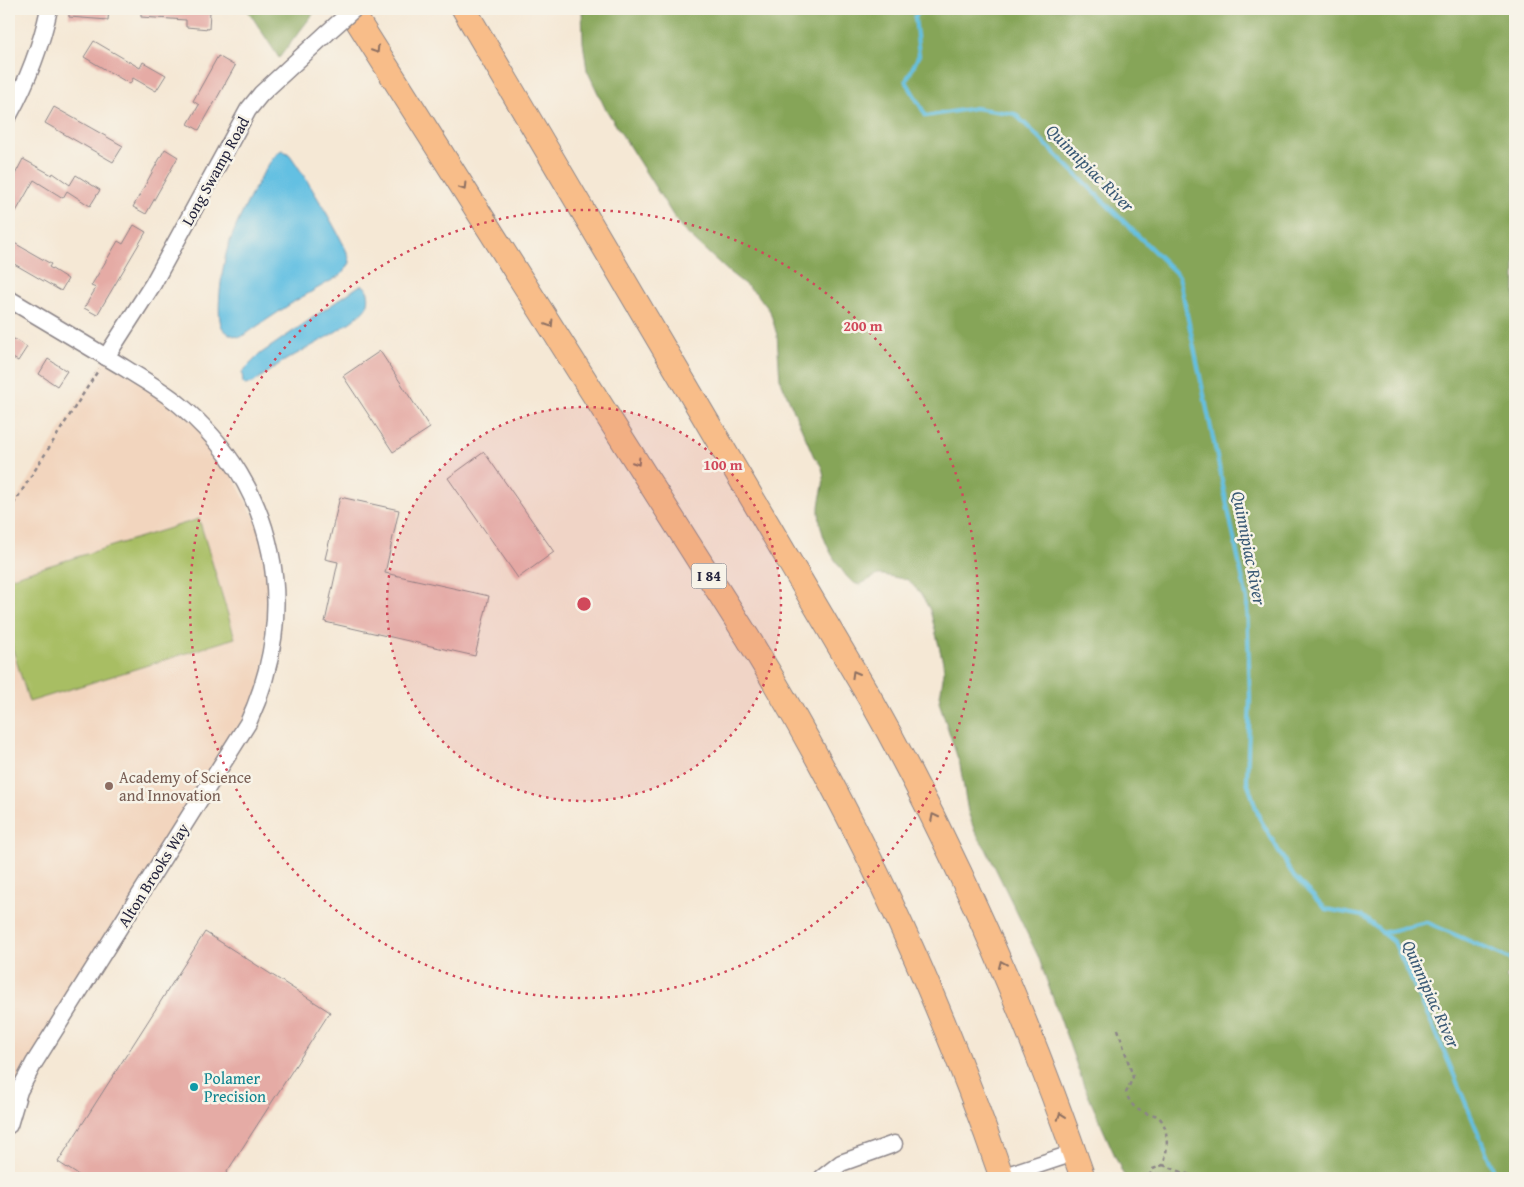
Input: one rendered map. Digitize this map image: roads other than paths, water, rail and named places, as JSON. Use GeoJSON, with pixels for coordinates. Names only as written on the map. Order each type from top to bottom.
{"type":"FeatureCollection","features":[{"type":"Feature","properties":{"kind":"highway","name":"I 84"},"geometry":{"type":"LineString","coordinates":[[352,9],[748,638],[814,749],[860,838],[914,952],[956,1052],[1001,1178]]}},
{"type":"Feature","properties":{"kind":"highway"},"geometry":{"type":"LineString","coordinates":[[464,9],[871,700],[911,772],[953,855],[993,944],[1032,1039],[1083,1178]]}},
{"type":"Feature","properties":{"kind":"street"},"geometry":{"type":"LineString","coordinates":[[9,115],[32,68],[49,9]]}},
{"type":"Feature","properties":{"kind":"street","name":"Long Swamp Road"},"geometry":{"type":"LineString","coordinates":[[106,357],[153,284],[248,110],[261,94],[352,9]]}},
{"type":"Feature","properties":{"kind":"street","name":"Alton Brooks Way"},"geometry":{"type":"LineString","coordinates":[[9,299],[170,397],[195,418],[224,449],[241,475],[256,506],[271,549],[276,598],[274,637],[263,686],[248,723],[34,1063],[19,1091],[9,1124]]}},
{"type":"Feature","properties":{"kind":"street"},"geometry":{"type":"LineString","coordinates":[[822,1178],[841,1163],[894,1144]]}},
{"type":"Feature","properties":{"kind":"street"},"geometry":{"type":"LineString","coordinates":[[1001,1178],[1074,1153]]}},
{"type":"Feature","properties":{"kind":"water"},"geometry":{"type":"Polygon","coordinates":[[[282,150],[289,154],[313,190],[334,226],[350,263],[341,275],[295,301],[241,337],[236,336],[223,329],[220,320],[222,275],[226,254],[231,238],[260,178],[268,165],[282,150]]]}},
{"type":"Feature","properties":{"kind":"water"},"geometry":{"type":"Polygon","coordinates":[[[363,285],[368,292],[369,298],[363,312],[332,334],[281,363],[253,383],[245,385],[243,383],[242,372],[260,354],[363,285]]]}},
{"type":"Feature","properties":{"kind":"waterway","name":"Quinnipiac River"},"geometry":{"type":"LineString","coordinates":[[921,9],[915,17],[919,55],[906,81],[926,116],[975,108],[1015,114],[1179,276],[1247,600],[1250,698],[1247,781],[1259,817],[1294,877],[1326,909],[1362,916],[1394,942],[1441,1044],[1497,1178]]}},
{"type":"Feature","properties":{"kind":"waterway"},"geometry":{"type":"LineString","coordinates":[[1382,933],[1426,922],[1515,961]]}},
{"type":"Feature","properties":{"kind":"place","name":"Academy of Science and Innovation"},"geometry":{"type":"Point","coordinates":[109,786]}},
{"type":"Feature","properties":{"kind":"place","name":"Polamer Precision"},"geometry":{"type":"Point","coordinates":[194,1087]}}]}
